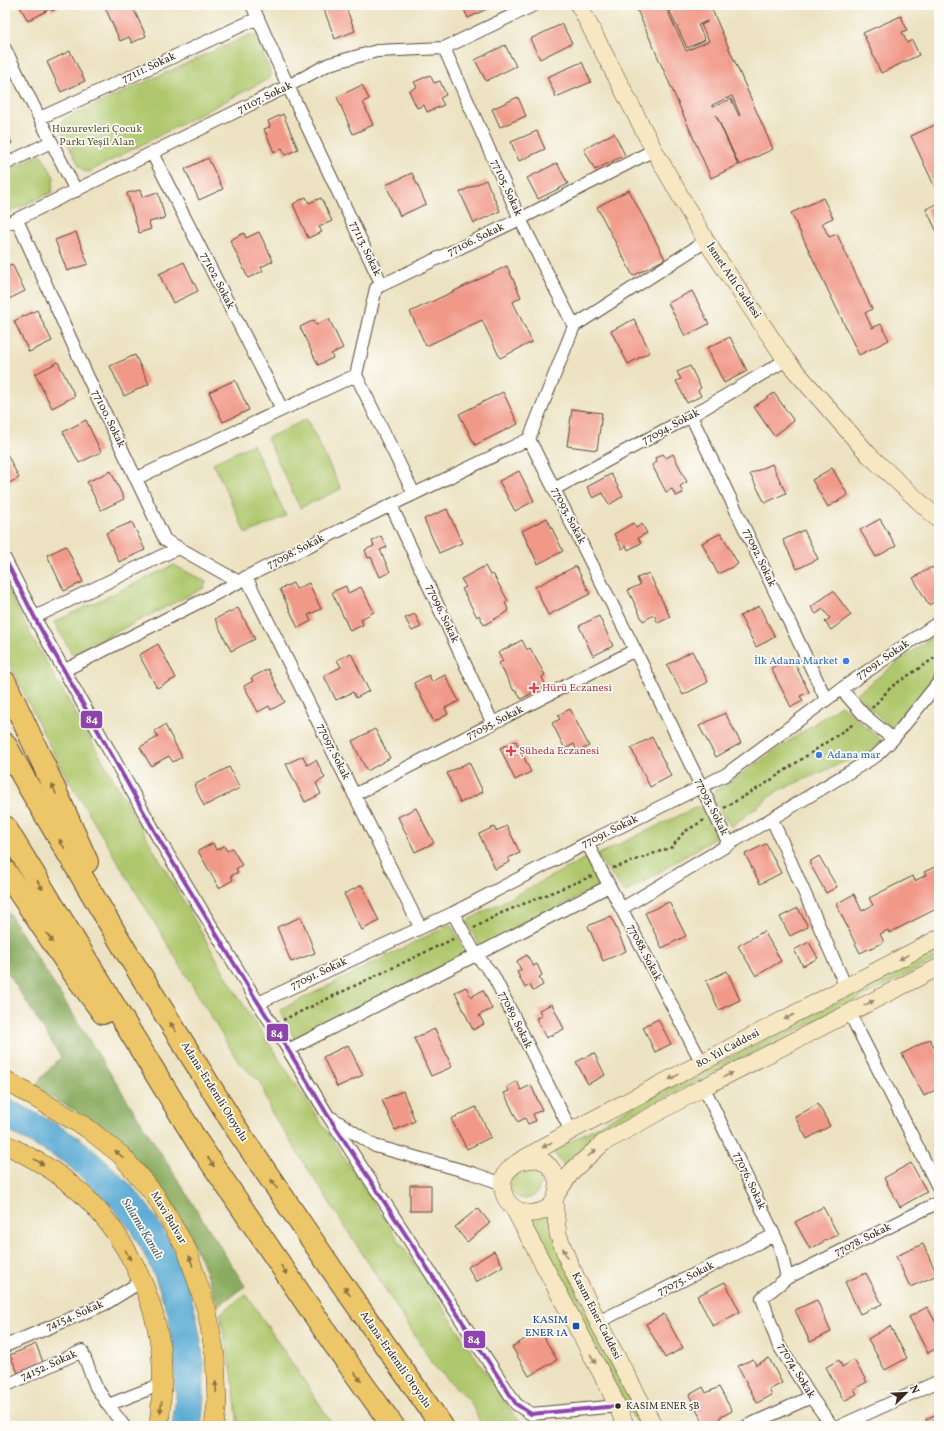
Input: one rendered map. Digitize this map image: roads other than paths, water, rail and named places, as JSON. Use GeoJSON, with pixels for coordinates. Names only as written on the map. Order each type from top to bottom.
{"type":"FeatureCollection","features":[{"type":"Feature","properties":{"kind":"highway"},"geometry":{"type":"LineString","coordinates":[[5,682],[42,761],[127,953]]}},
{"type":"Feature","properties":{"kind":"highway","name":"Adana-Erdemli Otoyolu"},"geometry":{"type":"LineString","coordinates":[[5,744],[127,953],[236,1128],[333,1271],[442,1426]]}},
{"type":"Feature","properties":{"kind":"highway"},"geometry":{"type":"LineString","coordinates":[[5,827],[198,1143]]}},
{"type":"Feature","properties":{"kind":"highway"},"geometry":{"type":"LineString","coordinates":[[5,871],[76,975],[198,1143],[334,1344],[393,1426]]}},
{"type":"Feature","properties":{"kind":"highway"},"geometry":{"type":"LineString","coordinates":[[415,1387],[449,1426]]}},
{"type":"Feature","properties":{"kind":"main road","name":"İsmet Atlı Caddesi"},"geometry":{"type":"LineString","coordinates":[[579,5],[654,150],[706,241],[786,360],[869,455],[939,520]]}},
{"type":"Feature","properties":{"kind":"main road","name":"80. Yıl Caddesi"},"geometry":{"type":"LineString","coordinates":[[518,1162],[571,1131],[939,938]]}},
{"type":"Feature","properties":{"kind":"main road","name":"80. Yıl Caddesi"},"geometry":{"type":"LineString","coordinates":[[556,1197],[573,1170],[603,1143],[702,1088],[939,966]]}},
{"type":"Feature","properties":{"kind":"main road","name":"Mavi Bulvar"},"geometry":{"type":"LineString","coordinates":[[5,1080],[88,1128],[121,1155],[155,1195],[187,1250],[207,1311],[215,1355],[217,1402],[214,1426]]}},
{"type":"Feature","properties":{"kind":"main road"},"geometry":{"type":"LineString","coordinates":[[5,1144],[39,1162],[61,1176],[101,1214],[120,1240],[142,1281],[153,1310],[159,1339],[162,1366],[162,1402],[159,1426]]}},
{"type":"Feature","properties":{"kind":"main road"},"geometry":{"type":"LineString","coordinates":[[536,1159],[544,1162],[556,1175],[558,1184],[556,1197],[548,1208],[540,1213],[522,1213],[514,1209],[508,1202],[504,1193],[503,1184],[505,1175],[510,1167],[518,1162],[536,1159]]}},
{"type":"Feature","properties":{"kind":"main road","name":"Kasım Ener Caddesi"},"geometry":{"type":"LineString","coordinates":[[556,1197],[558,1234],[569,1263],[598,1322],[654,1426]]}},
{"type":"Feature","properties":{"kind":"main road","name":"Kasım Ener Caddesi"},"geometry":{"type":"LineString","coordinates":[[514,1209],[608,1386],[626,1426]]}},
{"type":"Feature","properties":{"kind":"main road"},"geometry":{"type":"LineString","coordinates":[[627,1375],[634,1400],[648,1426]]}},
{"type":"Feature","properties":{"kind":"main road"},"geometry":{"type":"LineString","coordinates":[[608,1386],[624,1405],[634,1426]]}},
{"type":"Feature","properties":{"kind":"street","name":"77113. Sokak"},"geometry":{"type":"LineString","coordinates":[[252,5],[288,86],[382,285],[376,288],[356,375]]}},
{"type":"Feature","properties":{"kind":"street","name":"71107. Sokak"},"geometry":{"type":"LineString","coordinates":[[5,225],[288,86],[329,64],[377,51],[444,48],[534,5]]}},
{"type":"Feature","properties":{"kind":"street","name":"77111. Sokak"},"geometry":{"type":"LineString","coordinates":[[40,118],[258,18]]}},
{"type":"Feature","properties":{"kind":"street","name":"77105. Sokak"},"geometry":{"type":"LineString","coordinates":[[444,48],[520,219],[574,326]]}},
{"type":"Feature","properties":{"kind":"street"},"geometry":{"type":"LineString","coordinates":[[5,49],[76,191]]}},
{"type":"Feature","properties":{"kind":"street"},"geometry":{"type":"LineString","coordinates":[[5,164],[52,142]]}},
{"type":"Feature","properties":{"kind":"street","name":"77106. Sokak"},"geometry":{"type":"LineString","coordinates":[[382,285],[520,219],[654,150]]}},
{"type":"Feature","properties":{"kind":"street","name":"77102. Sokak"},"geometry":{"type":"LineString","coordinates":[[152,153],[282,409]]}},
{"type":"Feature","properties":{"kind":"street","name":"77100. Sokak"},"geometry":{"type":"LineString","coordinates":[[17,220],[165,540],[242,580]]}},
{"type":"Feature","properties":{"kind":"street"},"geometry":{"type":"LineString","coordinates":[[529,439],[574,326],[706,241]]}},
{"type":"Feature","properties":{"kind":"street","name":"77094. Sokak"},"geometry":{"type":"LineString","coordinates":[[554,489],[692,416],[786,360]]}},
{"type":"Feature","properties":{"kind":"street"},"geometry":{"type":"LineString","coordinates":[[136,478],[356,375],[414,494]]}},
{"type":"Feature","properties":{"kind":"street","name":"77092. Sokak"},"geometry":{"type":"LineString","coordinates":[[692,416],[826,700]]}},
{"type":"Feature","properties":{"kind":"street","name":"77093. Sokak"},"geometry":{"type":"LineString","coordinates":[[529,439],[635,650],[729,844]]}},
{"type":"Feature","properties":{"kind":"street","name":"77098. Sokak"},"geometry":{"type":"LineString","coordinates":[[65,670],[391,505],[529,439]]}},
{"type":"Feature","properties":{"kind":"street","name":"77096. Sokak"},"geometry":{"type":"LineString","coordinates":[[391,505],[493,724]]}},
{"type":"Feature","properties":{"kind":"street"},"geometry":{"type":"LineString","coordinates":[[34,617],[178,548]]}},
{"type":"Feature","properties":{"kind":"street"},"geometry":{"type":"LineString","coordinates":[[5,558],[34,617],[160,841],[327,1114],[516,1404],[531,1414],[618,1406]]}},
{"type":"Feature","properties":{"kind":"street","name":"77097. Sokak"},"geometry":{"type":"LineString","coordinates":[[242,580],[354,795],[420,927]]}},
{"type":"Feature","properties":{"kind":"street","name":"77091. Sokak"},"geometry":{"type":"LineString","coordinates":[[258,1003],[453,913],[587,843],[725,775],[841,689],[939,622]]}},
{"type":"Feature","properties":{"kind":"street","name":"77095. Sokak"},"geometry":{"type":"LineString","coordinates":[[354,795],[635,650]]}},
{"type":"Feature","properties":{"kind":"street"},"geometry":{"type":"LineString","coordinates":[[621,909],[876,756],[893,739],[939,682]]}},
{"type":"Feature","properties":{"kind":"street"},"geometry":{"type":"LineString","coordinates":[[841,689],[865,716],[893,739]]}},
{"type":"Feature","properties":{"kind":"street"},"geometry":{"type":"LineString","coordinates":[[772,819],[846,987]]}},
{"type":"Feature","properties":{"kind":"street","name":"77088. Sokak"},"geometry":{"type":"LineString","coordinates":[[587,843],[598,874],[609,886],[702,1063]]}},
{"type":"Feature","properties":{"kind":"street"},"geometry":{"type":"LineString","coordinates":[[288,1050],[609,886]]}},
{"type":"Feature","properties":{"kind":"street","name":"77089. Sokak"},"geometry":{"type":"LineString","coordinates":[[453,913],[476,955],[493,975],[571,1131]]}},
{"type":"Feature","properties":{"kind":"street"},"geometry":{"type":"LineString","coordinates":[[848,1014],[939,1189]]}},
{"type":"Feature","properties":{"kind":"street","name":"77076. Sokak"},"geometry":{"type":"LineString","coordinates":[[702,1088],[708,1096],[780,1248],[787,1278]]}},
{"type":"Feature","properties":{"kind":"street"},"geometry":{"type":"LineString","coordinates":[[327,1114],[375,1146],[472,1173],[503,1184]]}},
{"type":"Feature","properties":{"kind":"street","name":"77078. Sokak"},"geometry":{"type":"LineString","coordinates":[[787,1278],[939,1202]]}},
{"type":"Feature","properties":{"kind":"street","name":"77075. Sokak"},"geometry":{"type":"LineString","coordinates":[[598,1322],[774,1235]]}},
{"type":"Feature","properties":{"kind":"street","name":"77074. Sokak"},"geometry":{"type":"LineString","coordinates":[[787,1278],[762,1298],[778,1344],[810,1397],[832,1426]]}},
{"type":"Feature","properties":{"kind":"street","name":"74154. Sokak"},"geometry":{"type":"LineString","coordinates":[[5,1346],[105,1304],[142,1281]]}},
{"type":"Feature","properties":{"kind":"street","name":"74152. Sokak"},"geometry":{"type":"LineString","coordinates":[[5,1386],[82,1351],[96,1387],[108,1405]]}},
{"type":"Feature","properties":{"kind":"street"},"geometry":{"type":"LineString","coordinates":[[840,1426],[939,1381]]}},
{"type":"Feature","properties":{"kind":"street"},"geometry":{"type":"LineString","coordinates":[[124,1426],[108,1405],[162,1384]]}},
{"type":"Feature","properties":{"kind":"street"},"geometry":{"type":"LineString","coordinates":[[747,1426],[810,1397]]}},
{"type":"Feature","properties":{"kind":"water","name":"Sulama Kanalı"},"geometry":{"type":"Polygon","coordinates":[[[5,1097],[61,1127],[86,1143],[117,1171],[135,1190],[150,1209],[165,1233],[177,1258],[187,1285],[201,1341],[204,1370],[204,1398],[201,1426],[172,1426],[176,1397],[169,1317],[155,1277],[141,1248],[129,1228],[108,1202],[64,1162],[5,1129],[5,1097]]]}},
{"type":"Feature","properties":{"kind":"place","name":"İlk Adana Market"},"geometry":{"type":"Point","coordinates":[846,661]}},
{"type":"Feature","properties":{"kind":"place","name":"Hürü Eczanesi"},"geometry":{"type":"Point","coordinates":[534,688]}},
{"type":"Feature","properties":{"kind":"place","name":"Şüheda Eczanesi"},"geometry":{"type":"Point","coordinates":[511,751]}},
{"type":"Feature","properties":{"kind":"place","name":"Adana mar"},"geometry":{"type":"Point","coordinates":[819,755]}},
{"type":"Feature","properties":{"kind":"place","name":"KASIM ENER 1A"},"geometry":{"type":"Point","coordinates":[576,1326]}},
{"type":"Feature","properties":{"kind":"place","name":"KASIM ENER 5B"},"geometry":{"type":"Point","coordinates":[618,1406]}},
{"type":"Feature","properties":{"kind":"park label","name":"Huzurevleri Çocuk Parkı Yeşil Alan"},"geometry":{"type":"Point","coordinates":[97,135]}}]}
